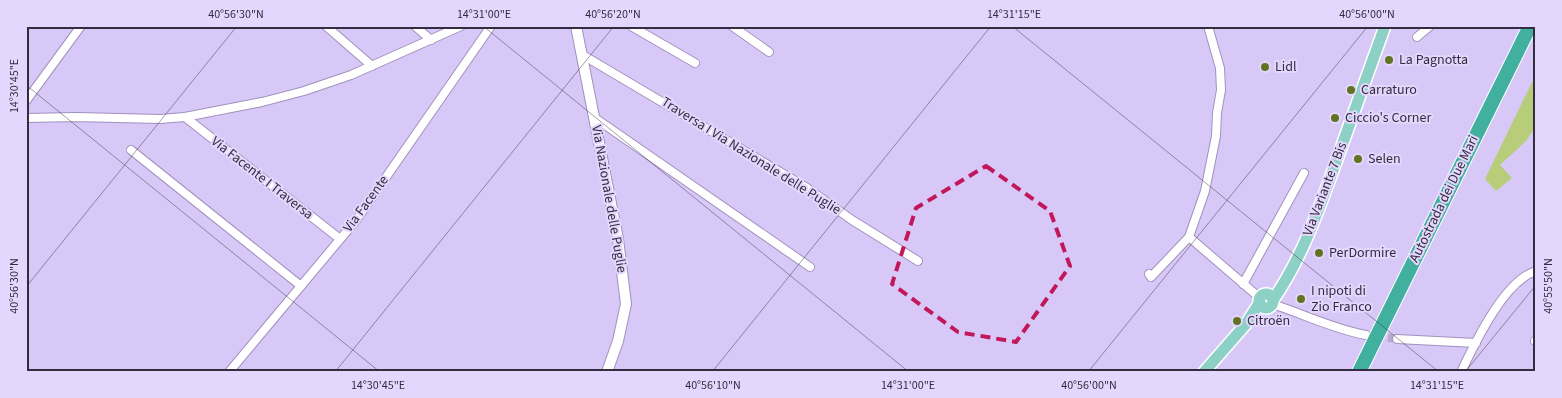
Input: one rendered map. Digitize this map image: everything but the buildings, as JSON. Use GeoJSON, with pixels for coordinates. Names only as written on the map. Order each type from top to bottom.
{"type":"FeatureCollection","features":[{"type":"Feature","properties":{"kind":"highway","name":"Autostrada dei Due Mari"},"geometry":{"type":"LineString","coordinates":[[1359,372],[1530,26]]}},
{"type":"Feature","properties":{"kind":"highway","name":"Autostrada dei Due Mari"},"geometry":{"type":"LineString","coordinates":[[1368,372],[1536,33]]}},
{"type":"Feature","properties":{"kind":"main road","name":"Via Nazionale delle Puglie"},"geometry":{"type":"LineString","coordinates":[[576,26],[618,239],[626,304],[618,341],[607,372]]}},
{"type":"Feature","properties":{"kind":"main road","name":"Via Variante 7 Bis"},"geometry":{"type":"LineString","coordinates":[[1204,372],[1266,301],[1293,266],[1302,250],[1385,26]]}},
{"type":"Feature","properties":{"kind":"street"},"geometry":{"type":"LineString","coordinates":[[26,100],[81,26]]}},
{"type":"Feature","properties":{"kind":"street"},"geometry":{"type":"LineString","coordinates":[[326,26],[372,66]]}},
{"type":"Feature","properties":{"kind":"street"},"geometry":{"type":"LineString","coordinates":[[415,26],[431,40]]}},
{"type":"Feature","properties":{"kind":"street"},"geometry":{"type":"LineString","coordinates":[[26,118],[160,119],[262,102],[329,83],[372,66],[460,26]]}},
{"type":"Feature","properties":{"kind":"street","name":"Via Facente"},"geometry":{"type":"LineString","coordinates":[[229,372],[357,219],[491,26]]}},
{"type":"Feature","properties":{"kind":"street"},"geometry":{"type":"LineString","coordinates":[[631,26],[695,63]]}},
{"type":"Feature","properties":{"kind":"street"},"geometry":{"type":"LineString","coordinates":[[732,26],[769,52]]}},
{"type":"Feature","properties":{"kind":"street"},"geometry":{"type":"LineString","coordinates":[[1149,274],[1151,277],[1189,237],[1205,191],[1216,136],[1221,90],[1220,68],[1208,26]]}},
{"type":"Feature","properties":{"kind":"street"},"geometry":{"type":"LineString","coordinates":[[1417,37],[1430,26]]}},
{"type":"Feature","properties":{"kind":"street","name":"Traversa I Via Nazionale delle Puglie"},"geometry":{"type":"LineString","coordinates":[[581,54],[807,188],[852,220],[918,262]]}},
{"type":"Feature","properties":{"kind":"street","name":"Via Facente I Traversa"},"geometry":{"type":"LineString","coordinates":[[185,116],[340,239]]}},
{"type":"Feature","properties":{"kind":"street"},"geometry":{"type":"LineString","coordinates":[[595,118],[810,267]]}},
{"type":"Feature","properties":{"kind":"street"},"geometry":{"type":"LineString","coordinates":[[131,150],[301,286]]}},
{"type":"Feature","properties":{"kind":"street"},"geometry":{"type":"LineString","coordinates":[[1243,284],[1304,173]]}},
{"type":"Feature","properties":{"kind":"street"},"geometry":{"type":"LineString","coordinates":[[1189,237],[1243,284],[1266,301],[1330,327],[1366,335]]}},
{"type":"Feature","properties":{"kind":"street"},"geometry":{"type":"LineString","coordinates":[[1461,372],[1486,324],[1515,284],[1523,277],[1536,271]]}},
{"type":"Feature","properties":{"kind":"street"},"geometry":{"type":"LineString","coordinates":[[1397,339],[1476,343]]}},
{"type":"Feature","properties":{"kind":"highlighted area"},"geometry":{"type":"Polygon","coordinates":[[[986,166],[1050,211],[1070,266],[1016,342],[958,332],[892,284],[916,208],[986,166]]]}},
{"type":"Feature","properties":{"kind":"green space"},"geometry":{"type":"Polygon","coordinates":[[[1536,74],[1536,126],[1526,141],[1500,165],[1512,178],[1496,191],[1485,179],[1536,74]]]}},
{"type":"Feature","properties":{"kind":"tunnel"},"geometry":{"type":"LineString","coordinates":[[1376,336],[1397,339]]}},
{"type":"Feature","properties":{"kind":"place","name":"La Pagnotta"},"geometry":{"type":"Point","coordinates":[1389,60]}},
{"type":"Feature","properties":{"kind":"place","name":"Lidl"},"geometry":{"type":"Point","coordinates":[1265,67]}},
{"type":"Feature","properties":{"kind":"place","name":"Carraturo"},"geometry":{"type":"Point","coordinates":[1351,90]}},
{"type":"Feature","properties":{"kind":"place","name":"Ciccio's Corner"},"geometry":{"type":"Point","coordinates":[1335,118]}},
{"type":"Feature","properties":{"kind":"place","name":"Selen"},"geometry":{"type":"Point","coordinates":[1358,159]}},
{"type":"Feature","properties":{"kind":"place","name":"PerDormire"},"geometry":{"type":"Point","coordinates":[1319,253]}},
{"type":"Feature","properties":{"kind":"place","name":"I nipoti di Zio Franco"},"geometry":{"type":"Point","coordinates":[1301,299]}},
{"type":"Feature","properties":{"kind":"place","name":"Citroën"},"geometry":{"type":"Point","coordinates":[1237,321]}}]}
